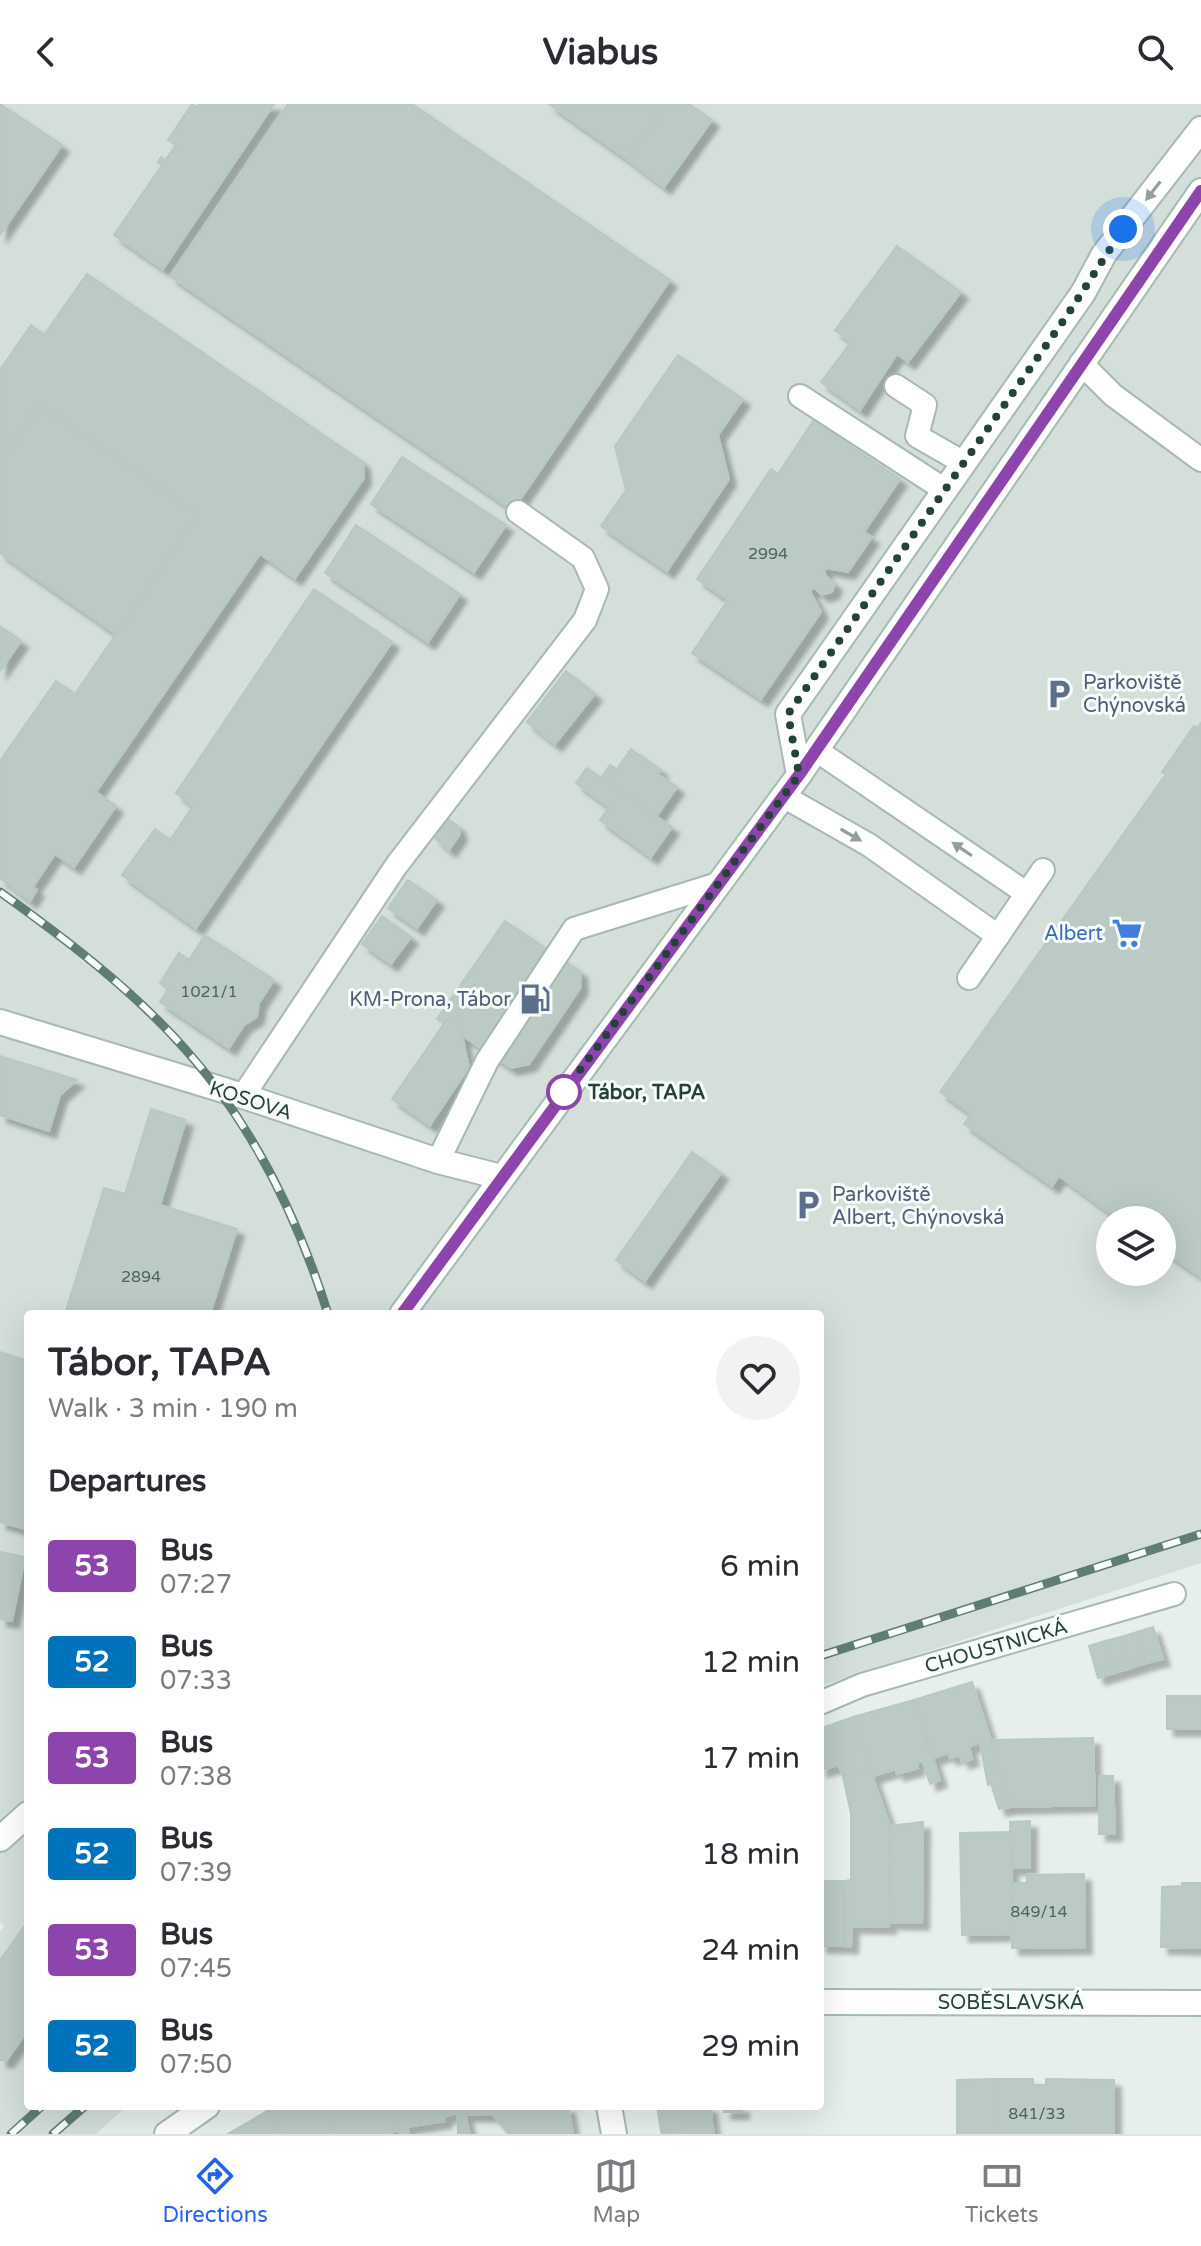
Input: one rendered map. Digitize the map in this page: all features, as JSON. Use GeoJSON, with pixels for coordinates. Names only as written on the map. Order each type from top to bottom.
{"type":"FeatureCollection","features":[{"type":"Feature","properties":{"kind":"main road"},"geometry":{"type":"LineString","coordinates":[[799,775],[788,714],[1083,293],[1104,254],[1201,129]]}},
{"type":"Feature","properties":{"kind":"main road"},"geometry":{"type":"LineString","coordinates":[[405,1310],[799,775],[1081,363],[1194,216],[1201,191]]}},
{"type":"Feature","properties":{"kind":"main road","name":"KOSOVA"},"geometry":{"type":"LineString","coordinates":[[0,1022],[243,1096],[438,1161],[501,1177]]}},
{"type":"Feature","properties":{"kind":"main road"},"geometry":{"type":"LineString","coordinates":[[0,1839],[24,1818]]}},
{"type":"Feature","properties":{"kind":"main road","name":"SOBĚSLAVSKÁ"},"geometry":{"type":"LineString","coordinates":[[824,2002],[1201,2003]]}},
{"type":"Feature","properties":{"kind":"main road"},"geometry":{"type":"LineString","coordinates":[[167,2134],[201,2110]]}},
{"type":"Feature","properties":{"kind":"main road"},"geometry":{"type":"LineString","coordinates":[[610,2110],[614,2134]]}},
{"type":"Feature","properties":{"kind":"lane"},"geometry":{"type":"LineString","coordinates":[[1081,363],[1113,395],[1201,460]]}},
{"type":"Feature","properties":{"kind":"lane"},"geometry":{"type":"LineString","coordinates":[[896,386],[925,405],[917,436],[964,463]]}},
{"type":"Feature","properties":{"kind":"lane"},"geometry":{"type":"LineString","coordinates":[[800,396],[945,490]]}},
{"type":"Feature","properties":{"kind":"lane"},"geometry":{"type":"LineString","coordinates":[[243,1096],[396,866],[585,620],[597,589],[583,558],[518,512]]}},
{"type":"Feature","properties":{"kind":"lane"},"geometry":{"type":"LineString","coordinates":[[816,750],[1026,893]]}},
{"type":"Feature","properties":{"kind":"lane"},"geometry":{"type":"LineString","coordinates":[[783,796],[869,845],[998,936]]}},
{"type":"Feature","properties":{"kind":"lane"},"geometry":{"type":"LineString","coordinates":[[969,978],[1043,870]]}},
{"type":"Feature","properties":{"kind":"lane"},"geometry":{"type":"LineString","coordinates":[[438,1161],[487,1061],[574,929],[718,884]]}},
{"type":"Feature","properties":{"kind":"lane","name":"CHOUSTNICKÁ"},"geometry":{"type":"LineString","coordinates":[[824,1701],[862,1685],[1174,1594]]}},
{"type":"Feature","properties":{"kind":"shaded area"},"geometry":{"type":"Polygon","coordinates":[[[0,104],[1201,104],[1201,1563],[824,1685],[824,1310],[24,1310],[24,2110],[123,2110],[96,2134],[0,2134],[0,1932],[4,1926],[0,1922],[0,104]]]}},
{"type":"Feature","properties":{"kind":"building"},"geometry":{"type":"Polygon","coordinates":[[[0,104],[62,145],[0,235],[0,104]]]}},
{"type":"Feature","properties":{"kind":"building"},"geometry":{"type":"Polygon","coordinates":[[[192,104],[199,108],[198,104],[274,104],[163,269],[114,235],[162,165],[158,162],[161,157],[165,160],[176,145],[168,140],[192,104]]]}},
{"type":"Feature","properties":{"kind":"building"},"geometry":{"type":"Polygon","coordinates":[[[288,104],[412,104],[670,280],[513,510],[170,276],[288,104]]]}},
{"type":"Feature","properties":{"kind":"building"},"geometry":{"type":"Polygon","coordinates":[[[549,104],[666,104],[627,159],[549,104]]]}},
{"type":"Feature","properties":{"kind":"building"},"geometry":{"type":"Polygon","coordinates":[[[667,104],[689,104],[712,120],[664,187],[628,160],[667,104]]]}},
{"type":"Feature","properties":{"kind":"building"},"geometry":{"type":"Polygon","coordinates":[[[897,246],[961,292],[908,362],[897,354],[860,410],[821,382],[851,342],[835,330],[897,246]]]}},
{"type":"Feature","properties":{"kind":"building"},"geometry":{"type":"Polygon","coordinates":[[[87,274],[363,462],[364,478],[295,578],[260,554],[96,792],[116,806],[74,867],[55,854],[33,887],[37,890],[30,901],[0,878],[0,761],[56,681],[75,694],[198,514],[40,405],[0,463],[0,370],[31,325],[44,335],[87,274]]]}},
{"type":"Feature","properties":{"kind":"building"},"geometry":{"type":"Polygon","coordinates":[[[678,355],[743,399],[718,435],[729,479],[667,571],[601,526],[626,490],[615,446],[678,355]]]}},
{"type":"Feature","properties":{"kind":"building"},"geometry":{"type":"Polygon","coordinates":[[[40,405],[198,514],[116,634],[0,553],[0,463],[40,405]]]}},
{"type":"Feature","properties":{"kind":"building"},"geometry":{"type":"Polygon","coordinates":[[[813,421],[900,479],[864,532],[872,537],[848,572],[825,568],[824,574],[835,584],[832,592],[822,595],[814,588],[810,591],[821,612],[761,699],[692,653],[728,600],[697,579],[771,469],[778,474],[813,421]]]}},
{"type":"Feature","properties":{"kind":"building"},"geometry":{"type":"Polygon","coordinates":[[[402,457],[506,525],[474,572],[371,504],[402,457]]]}},
{"type":"Feature","properties":{"kind":"building"},"geometry":{"type":"Polygon","coordinates":[[[356,525],[460,594],[428,642],[325,573],[356,525]]]}},
{"type":"Feature","properties":{"kind":"building"},"geometry":{"type":"Polygon","coordinates":[[[314,589],[392,642],[196,928],[122,875],[155,829],[170,840],[193,806],[176,793],[314,589]]]}},
{"type":"Feature","properties":{"kind":"building"},"geometry":{"type":"Polygon","coordinates":[[[0,626],[21,641],[0,671],[0,626]]]}},
{"type":"Feature","properties":{"kind":"building"},"geometry":{"type":"Polygon","coordinates":[[[566,671],[595,694],[555,744],[527,722],[566,671]]]}},
{"type":"Feature","properties":{"kind":"building","name":"Albert"},"geometry":{"type":"Polygon","coordinates":[[[1201,723],[1201,1277],[1176,1260],[1176,1206],[1101,1206],[1059,1176],[1052,1186],[964,1124],[971,1114],[940,1092],[1166,774],[1162,772],[1194,726],[1197,728],[1201,723]]]}},
{"type":"Feature","properties":{"kind":"building"},"geometry":{"type":"Polygon","coordinates":[[[631,749],[661,770],[658,774],[677,787],[656,817],[601,778],[610,765],[617,769],[631,749]]]}},
{"type":"Feature","properties":{"kind":"building"},"geometry":{"type":"Polygon","coordinates":[[[587,768],[672,827],[651,857],[600,820],[609,807],[576,783],[587,768]]]}},
{"type":"Feature","properties":{"kind":"building"},"geometry":{"type":"Polygon","coordinates":[[[448,819],[458,826],[460,834],[449,850],[434,837],[448,819]]]}},
{"type":"Feature","properties":{"kind":"building"},"geometry":{"type":"Polygon","coordinates":[[[408,880],[437,900],[417,928],[388,908],[408,880]]]}},
{"type":"Feature","properties":{"kind":"building"},"geometry":{"type":"Polygon","coordinates":[[[382,916],[411,937],[391,964],[362,944],[382,916]]]}},
{"type":"Feature","properties":{"kind":"building"},"geometry":{"type":"Polygon","coordinates":[[[505,921],[580,971],[581,987],[529,1064],[511,1068],[437,1019],[505,921]]]}},
{"type":"Feature","properties":{"kind":"building"},"geometry":{"type":"Polygon","coordinates":[[[205,935],[274,980],[259,1003],[257,1017],[244,1025],[229,1048],[160,1002],[168,990],[160,983],[179,953],[189,960],[205,935]]]}},
{"type":"Feature","properties":{"kind":"building"},"geometry":{"type":"Polygon","coordinates":[[[448,1018],[460,1026],[469,1067],[430,1125],[392,1099],[448,1018]]]}},
{"type":"Feature","properties":{"kind":"building"},"geometry":{"type":"Polygon","coordinates":[[[0,1056],[77,1080],[60,1095],[49,1131],[0,1115],[0,1056]]]}},
{"type":"Feature","properties":{"kind":"building"},"geometry":{"type":"Polygon","coordinates":[[[151,1109],[186,1120],[160,1205],[237,1229],[211,1310],[66,1310],[104,1188],[125,1194],[151,1109]]]}},
{"type":"Feature","properties":{"kind":"building"},"geometry":{"type":"Polygon","coordinates":[[[692,1152],[721,1173],[645,1281],[616,1260],[692,1152]]]}},
{"type":"Feature","properties":{"kind":"building"},"geometry":{"type":"Polygon","coordinates":[[[0,1352],[24,1360],[24,1529],[0,1522],[0,1352]]]}},
{"type":"Feature","properties":{"kind":"building"},"geometry":{"type":"Polygon","coordinates":[[[0,1552],[24,1557],[24,1562],[12,1621],[0,1619],[0,1552]]]}},
{"type":"Feature","properties":{"kind":"building"},"geometry":{"type":"Polygon","coordinates":[[[1153,1627],[1163,1659],[1146,1663],[1137,1632],[1153,1627]]]}},
{"type":"Feature","properties":{"kind":"building"},"geometry":{"type":"Polygon","coordinates":[[[1137,1632],[1146,1663],[1131,1668],[1121,1637],[1137,1632]]]}},
{"type":"Feature","properties":{"kind":"building"},"geometry":{"type":"Polygon","coordinates":[[[1121,1637],[1131,1668],[1114,1673],[1105,1641],[1121,1637]]]}},
{"type":"Feature","properties":{"kind":"building"},"geometry":{"type":"Polygon","coordinates":[[[1105,1641],[1114,1673],[1098,1678],[1089,1646],[1105,1641]]]}},
{"type":"Feature","properties":{"kind":"building"},"geometry":{"type":"Polygon","coordinates":[[[972,1682],[1010,1807],[999,1809],[991,1783],[988,1785],[980,1743],[969,1746],[972,1759],[962,1762],[960,1755],[950,1758],[948,1753],[933,1758],[914,1700],[972,1682]]]}},
{"type":"Feature","properties":{"kind":"building"},"geometry":{"type":"Polygon","coordinates":[[[1167,1696],[1201,1696],[1201,1729],[1167,1729],[1167,1696]]]}},
{"type":"Feature","properties":{"kind":"building"},"geometry":{"type":"Polygon","coordinates":[[[914,1700],[940,1780],[930,1784],[923,1761],[916,1763],[918,1768],[897,1774],[896,1769],[873,1776],[853,1717],[914,1700]]]}},
{"type":"Feature","properties":{"kind":"building"},"geometry":{"type":"Polygon","coordinates":[[[853,1717],[861,1741],[835,1749],[827,1726],[853,1717]]]}},
{"type":"Feature","properties":{"kind":"building"},"geometry":{"type":"Polygon","coordinates":[[[827,1726],[835,1749],[861,1741],[870,1769],[843,1777],[839,1765],[824,1769],[824,1727],[827,1726]]]}},
{"type":"Feature","properties":{"kind":"building"},"geometry":{"type":"Polygon","coordinates":[[[1093,1738],[1095,1805],[1010,1807],[991,1740],[1093,1738]]]}},
{"type":"Feature","properties":{"kind":"building"},"geometry":{"type":"Polygon","coordinates":[[[870,1769],[890,1826],[889,1927],[852,1926],[851,1947],[845,1946],[844,1881],[851,1880],[851,1813],[843,1777],[870,1769]]]}},
{"type":"Feature","properties":{"kind":"building"},"geometry":{"type":"Polygon","coordinates":[[[1100,1776],[1113,1776],[1115,1834],[1099,1834],[1100,1776]]]}},
{"type":"Feature","properties":{"kind":"building"},"geometry":{"type":"Polygon","coordinates":[[[1030,1821],[1030,1868],[1011,1868],[1010,1822],[1030,1821]]]}},
{"type":"Feature","properties":{"kind":"building"},"geometry":{"type":"Polygon","coordinates":[[[923,1822],[922,1923],[889,1922],[890,1826],[923,1822]]]}},
{"type":"Feature","properties":{"kind":"building"},"geometry":{"type":"Polygon","coordinates":[[[1011,1832],[1012,1934],[962,1935],[960,1833],[1011,1832]]]}},
{"type":"Feature","properties":{"kind":"building"},"geometry":{"type":"Polygon","coordinates":[[[1084,1874],[1085,1947],[1012,1948],[1011,1883],[1027,1883],[1027,1875],[1084,1874]]]}},
{"type":"Feature","properties":{"kind":"building"},"geometry":{"type":"Polygon","coordinates":[[[824,1881],[844,1881],[845,1946],[824,1946],[824,1881]]]}},
{"type":"Feature","properties":{"kind":"building"},"geometry":{"type":"Polygon","coordinates":[[[1182,1883],[1201,1883],[1201,1948],[1161,1947],[1162,1887],[1182,1886],[1182,1883]]]}},
{"type":"Feature","properties":{"kind":"building"},"geometry":{"type":"Polygon","coordinates":[[[24,1927],[24,2036],[6,2061],[0,2060],[0,1960],[24,1927]]]}},
{"type":"Feature","properties":{"kind":"building"},"geometry":{"type":"Polygon","coordinates":[[[993,2079],[1033,2079],[1033,2085],[1046,2085],[1046,2079],[1114,2080],[1114,2134],[993,2134],[993,2079]]]}},
{"type":"Feature","properties":{"kind":"building"},"geometry":{"type":"Polygon","coordinates":[[[993,2079],[993,2134],[957,2134],[957,2080],[993,2079]]]}},
{"type":"Feature","properties":{"kind":"building"},"geometry":{"type":"Polygon","coordinates":[[[269,2110],[327,2110],[335,2134],[280,2134],[269,2110]]]}},
{"type":"Feature","properties":{"kind":"building"},"geometry":{"type":"Polygon","coordinates":[[[269,2110],[280,2134],[228,2134],[269,2110]]]}},
{"type":"Feature","properties":{"kind":"building"},"geometry":{"type":"Polygon","coordinates":[[[327,2110],[394,2110],[399,2130],[386,2134],[335,2134],[327,2110]]]}},
{"type":"Feature","properties":{"kind":"building"},"geometry":{"type":"Polygon","coordinates":[[[394,2110],[464,2110],[470,2134],[458,2134],[457,2113],[444,2117],[445,2121],[407,2127],[409,2134],[400,2134],[394,2110]]]}},
{"type":"Feature","properties":{"kind":"building"},"geometry":{"type":"Polygon","coordinates":[[[464,2110],[569,2110],[573,2134],[509,2134],[493,2115],[465,2114],[464,2110]]]}},
{"type":"Feature","properties":{"kind":"building"},"geometry":{"type":"Polygon","coordinates":[[[658,2110],[710,2110],[712,2123],[661,2131],[658,2110]]]}},
{"type":"Feature","properties":{"kind":"building"},"geometry":{"type":"Polygon","coordinates":[[[712,2123],[714,2134],[662,2134],[661,2131],[712,2123]]]}},
{"type":"Feature","properties":{"kind":"railway"},"geometry":{"type":"LineString","coordinates":[[0,892],[120,985],[164,1027],[209,1078],[252,1140],[270,1174],[302,1243],[327,1310]]}},
{"type":"Feature","properties":{"kind":"railway"},"geometry":{"type":"LineString","coordinates":[[824,1655],[1201,1534]]}},
{"type":"Feature","properties":{"kind":"railway"},"geometry":{"type":"LineString","coordinates":[[11,2134],[38,2110]]}},
{"type":"Feature","properties":{"kind":"railway"},"geometry":{"type":"LineString","coordinates":[[53,2134],[80,2110]]}},
{"type":"Feature","properties":{"kind":"bus line","name":"53"},"geometry":{"type":"LineString","coordinates":[[405,1310],[799,775],[1201,191]]}},
{"type":"Feature","properties":{"kind":"place","name":"Parkoviště Chýnovská"},"geometry":{"type":"Point","coordinates":[1059,694]}},
{"type":"Feature","properties":{"kind":"place","name":"Albert"},"geometry":{"type":"Point","coordinates":[1127,933]}},
{"type":"Feature","properties":{"kind":"place","name":"KM-Prona, Tábor"},"geometry":{"type":"Point","coordinates":[535,999]}},
{"type":"Feature","properties":{"kind":"place","name":"Tábor, TAPA"},"geometry":{"type":"Point","coordinates":[564,1092]}},
{"type":"Feature","properties":{"kind":"place","name":"Parkoviště Albert, Chýnovská"},"geometry":{"type":"Point","coordinates":[808,1205]}},
{"type":"Feature","properties":{"kind":"route"},"geometry":{"type":"LineString","coordinates":[[564,1092],[555,1104],[799,775],[788,714],[1083,293],[1104,254],[1123,229]]}}]}
